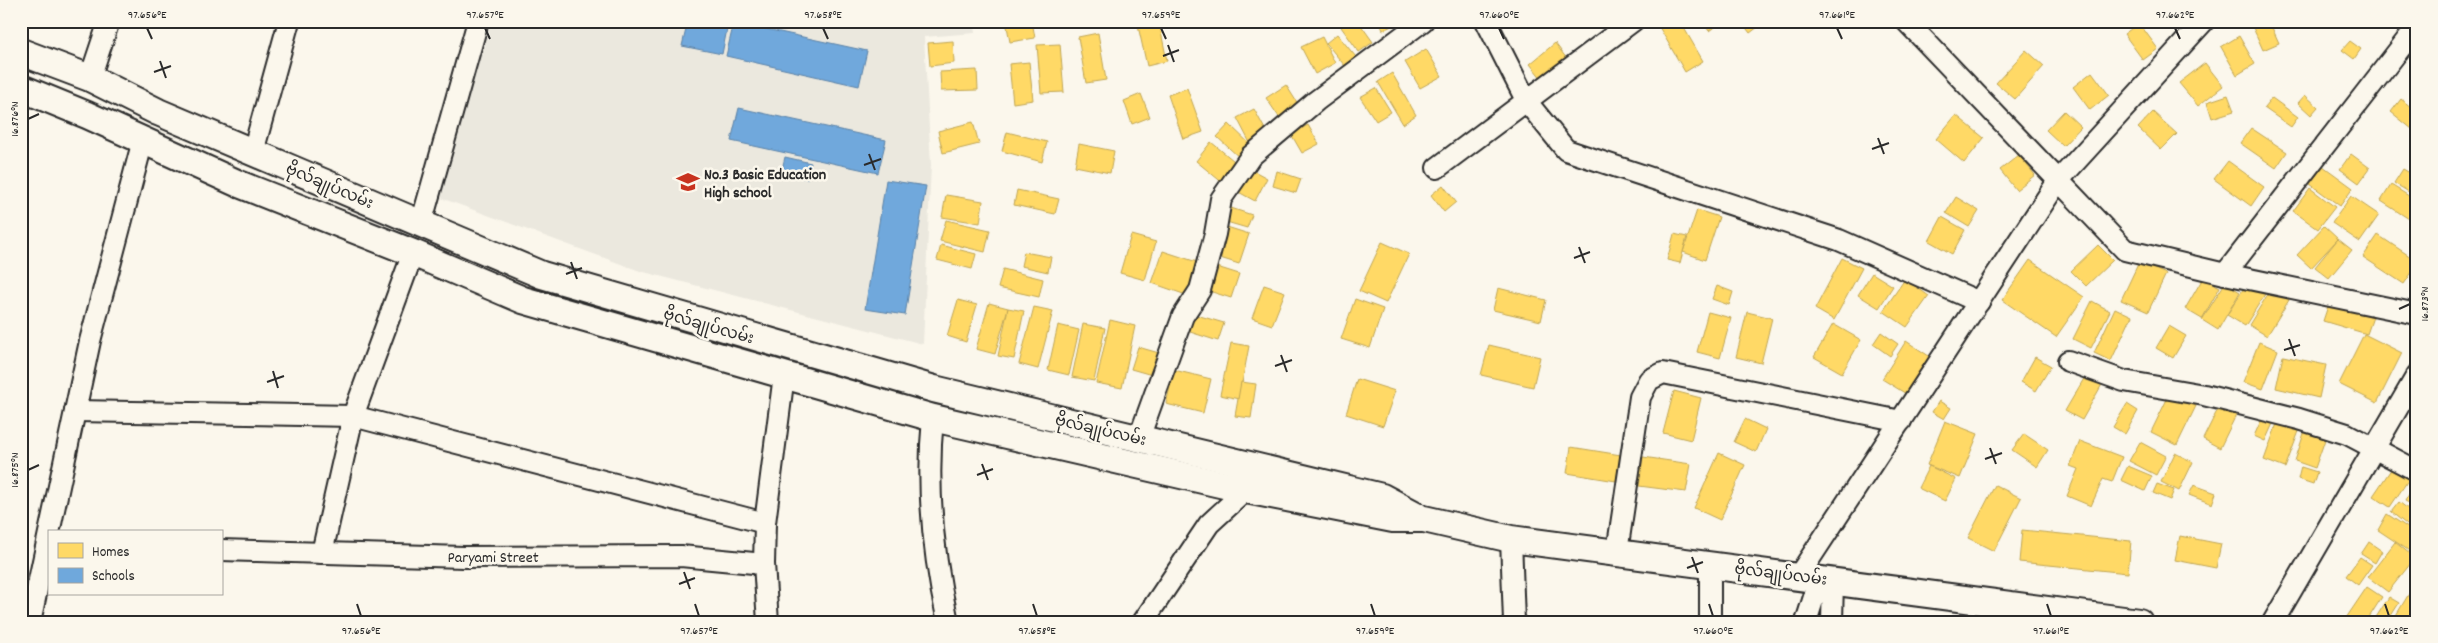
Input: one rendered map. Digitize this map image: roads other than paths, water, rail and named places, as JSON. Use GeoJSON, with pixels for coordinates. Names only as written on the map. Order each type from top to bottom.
{"type":"FeatureCollection","features":[{"type":"Feature","properties":{"kind":"main road","name":"ဗိုလ်ချုပ်လမ်း"},"geometry":{"type":"LineString","coordinates":[[21,52],[90,78],[158,112],[542,275],[934,389],[1382,497],[1424,519]]}},
{"type":"Feature","properties":{"kind":"main road","name":"ဗိုလ်ချုပ်လမ်း"},"geometry":{"type":"LineString","coordinates":[[21,88],[143,140],[239,184],[413,253],[523,300],[932,418],[1246,490],[1393,519],[1424,519],[1512,539],[2139,622]]}},
{"type":"Feature","properties":{"kind":"street"},"geometry":{"type":"LineString","coordinates":[[90,78],[109,21]]}},
{"type":"Feature","properties":{"kind":"street"},"geometry":{"type":"LineString","coordinates":[[253,152],[289,21]]}},
{"type":"Feature","properties":{"kind":"street"},"geometry":{"type":"LineString","coordinates":[[421,224],[478,21]]}},
{"type":"Feature","properties":{"kind":"street"},"geometry":{"type":"LineString","coordinates":[[1139,438],[1183,316],[1200,290],[1215,234],[1221,199],[1251,156],[1316,100],[1423,21]]}},
{"type":"Feature","properties":{"kind":"street"},"geometry":{"type":"LineString","coordinates":[[1486,21],[1527,102],[1566,150],[1839,240],[1979,302]]}},
{"type":"Feature","properties":{"kind":"street"},"geometry":{"type":"LineString","coordinates":[[1438,168],[1633,21]]}},
{"type":"Feature","properties":{"kind":"street"},"geometry":{"type":"LineString","coordinates":[[1906,21],[2125,250],[2225,274],[2417,314]]}},
{"type":"Feature","properties":{"kind":"street"},"geometry":{"type":"LineString","coordinates":[[1806,622],[1818,578],[1900,421],[2058,181],[2203,22]]}},
{"type":"Feature","properties":{"kind":"street"},"geometry":{"type":"LineString","coordinates":[[2225,274],[2409,37]]}},
{"type":"Feature","properties":{"kind":"street"},"geometry":{"type":"LineString","coordinates":[[50,530],[90,341],[143,140]]}},
{"type":"Feature","properties":{"kind":"street"},"geometry":{"type":"LineString","coordinates":[[322,553],[353,416],[413,253]]}},
{"type":"Feature","properties":{"kind":"street"},"geometry":{"type":"LineString","coordinates":[[2068,361],[2124,381],[2204,395],[2299,418],[2347,434],[2417,471]]}},
{"type":"Feature","properties":{"kind":"street"},"geometry":{"type":"LineString","coordinates":[[1617,552],[1640,397],[1649,380],[1664,373],[1900,421]]}},
{"type":"Feature","properties":{"kind":"street"},"geometry":{"type":"LineString","coordinates":[[768,622],[764,564],[766,523],[784,375]]}},
{"type":"Feature","properties":{"kind":"street"},"geometry":{"type":"LineString","coordinates":[[2273,622],[2417,375]]}},
{"type":"Feature","properties":{"kind":"street"},"geometry":{"type":"LineString","coordinates":[[75,411],[353,416],[766,523]]}},
{"type":"Feature","properties":{"kind":"street"},"geometry":{"type":"LineString","coordinates":[[932,418],[928,459],[933,536],[948,622]]}},
{"type":"Feature","properties":{"kind":"street"},"geometry":{"type":"LineString","coordinates":[[1143,622],[1209,524],[1246,490]]}},
{"type":"Feature","properties":{"kind":"street"},"geometry":{"type":"LineString","coordinates":[[1512,539],[1514,622]]}},
{"type":"Feature","properties":{"kind":"street"},"geometry":{"type":"LineString","coordinates":[[30,622],[47,545]]}},
{"type":"Feature","properties":{"kind":"street","name":"Paryami Street"},"geometry":{"type":"LineString","coordinates":[[222,550],[464,557],[682,556],[764,564]]}},
{"type":"Feature","properties":{"kind":"street"},"geometry":{"type":"LineString","coordinates":[[1710,564],[1710,622]]}},
{"type":"Feature","properties":{"kind":"street"},"geometry":{"type":"LineString","coordinates":[[1818,578],[1832,622]]}},
{"type":"Feature","properties":{"kind":"place","name":"No.3 Basic Education High school"},"geometry":{"type":"Point","coordinates":[688,182]}}]}
